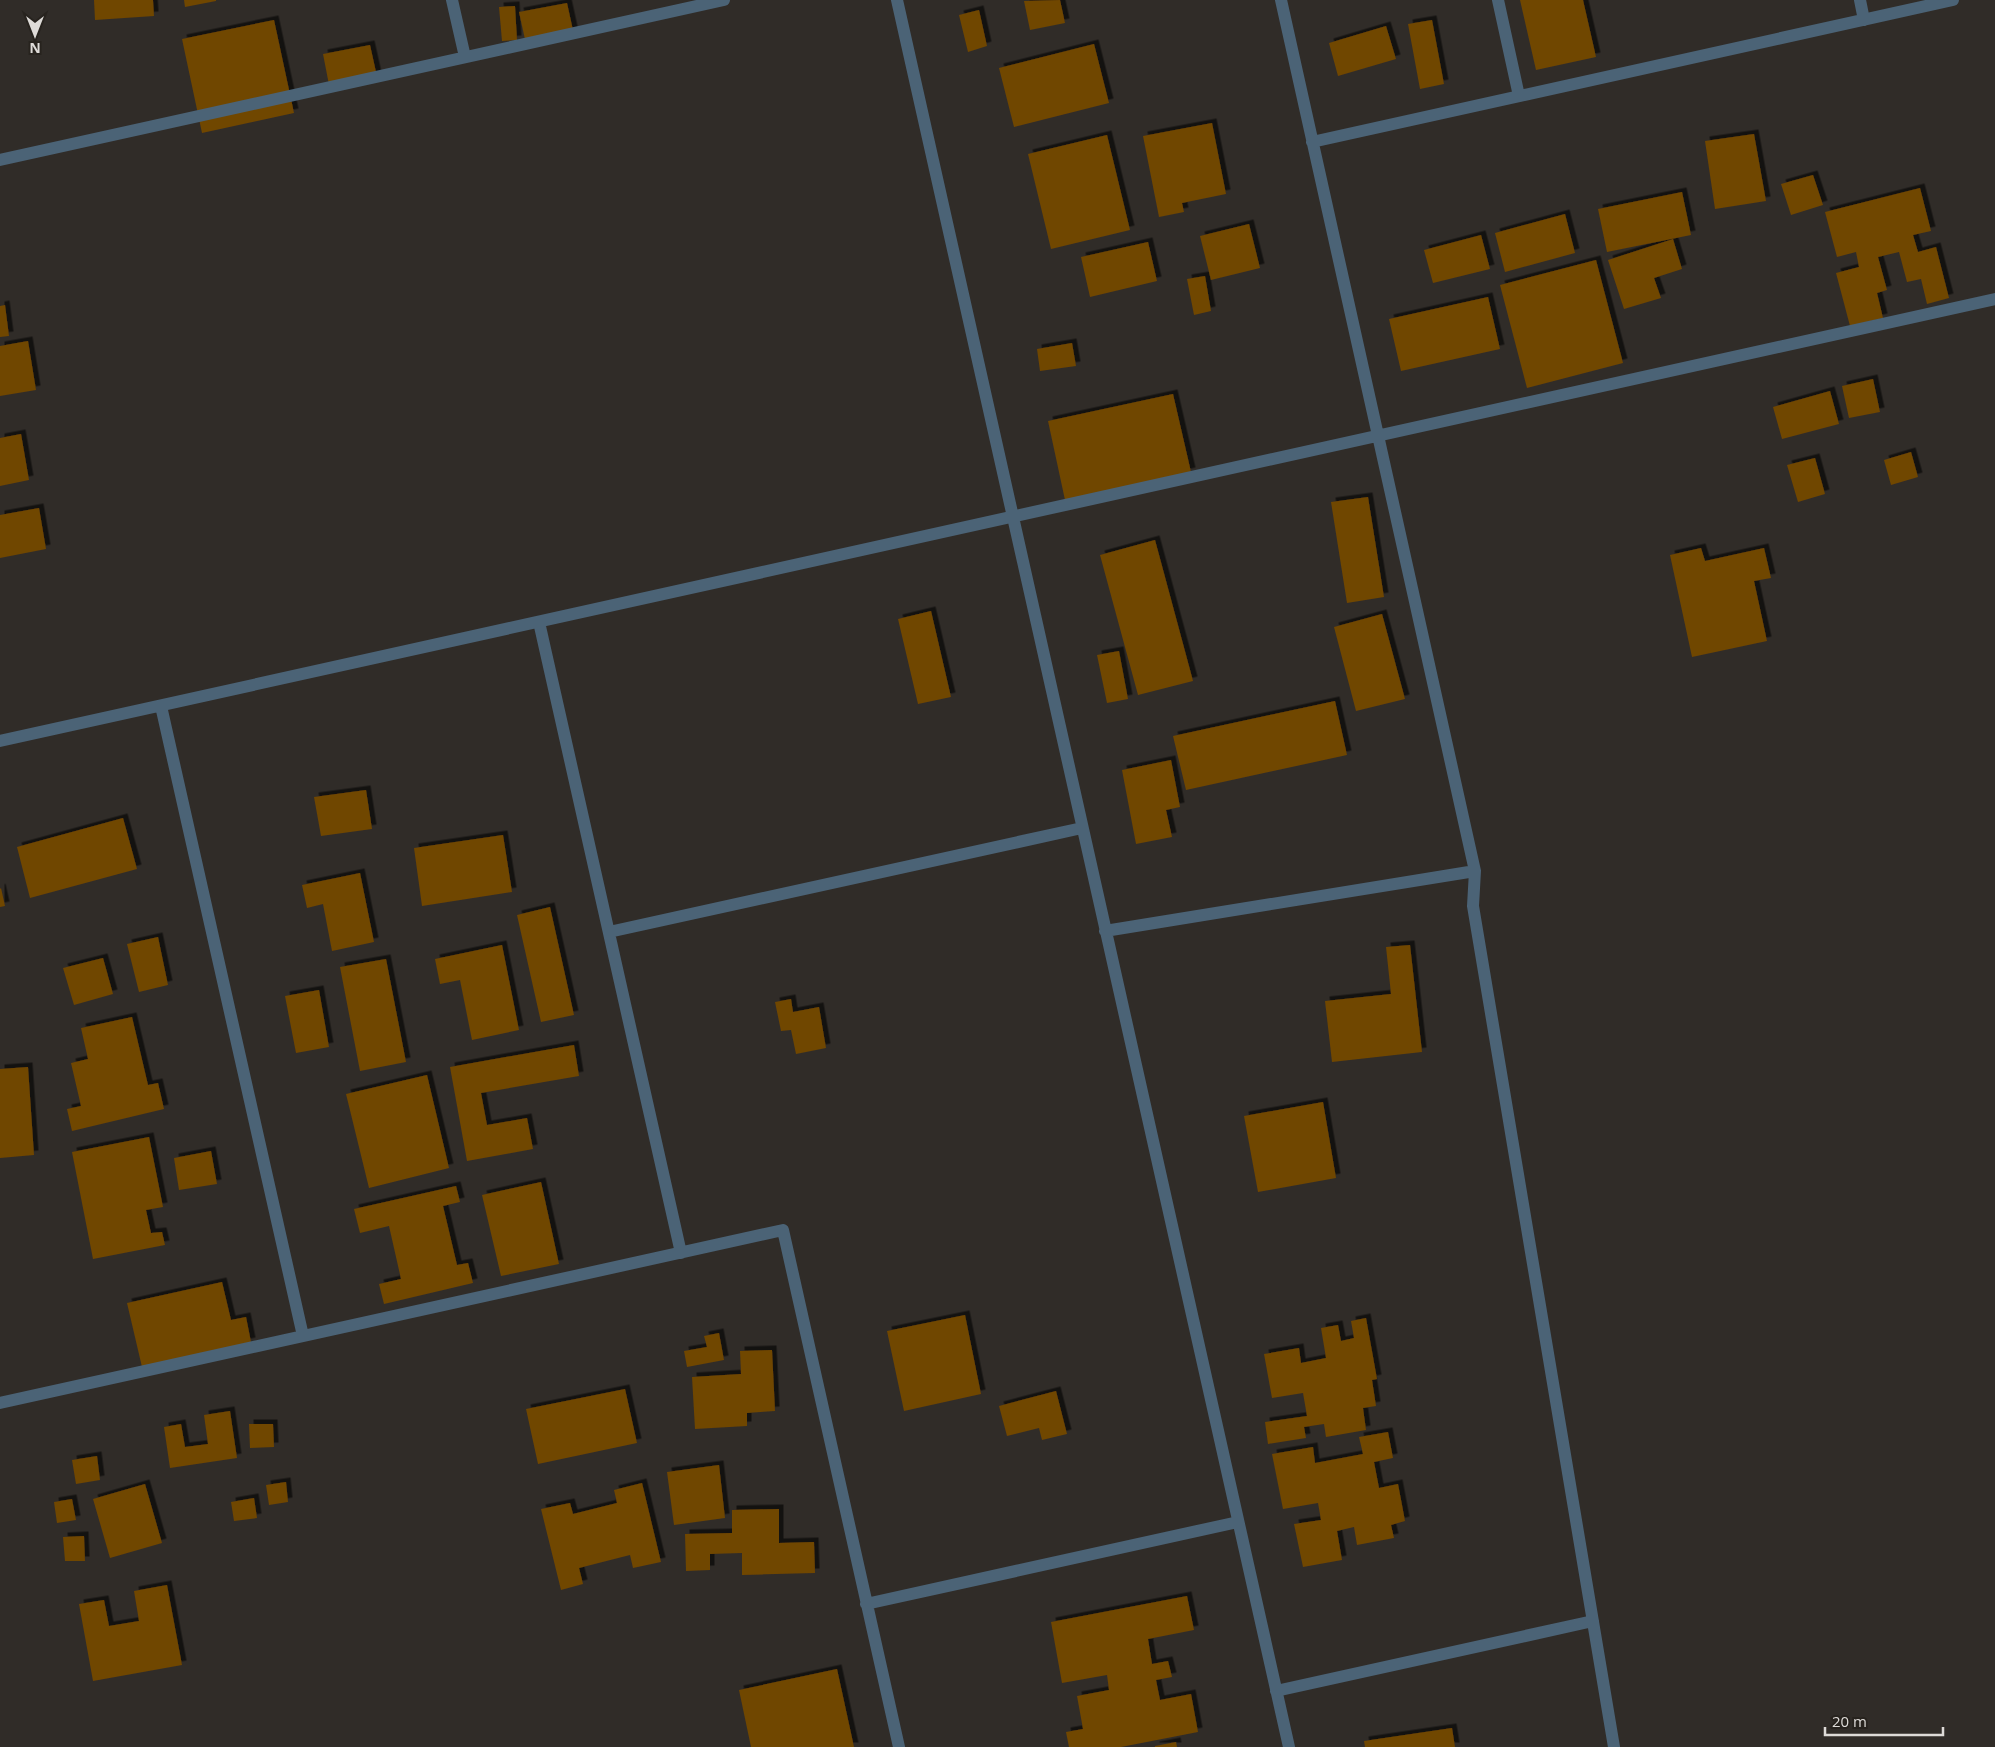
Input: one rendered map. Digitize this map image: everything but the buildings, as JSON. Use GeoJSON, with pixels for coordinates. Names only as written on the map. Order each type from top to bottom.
{"type":"FeatureCollection","features":[{"type":"Feature","properties":{"kind":"street"},"geometry":{"type":"LineString","coordinates":[[452,0],[465,57]]}},
{"type":"Feature","properties":{"kind":"street"},"geometry":{"type":"LineString","coordinates":[[0,160],[724,0]]}},
{"type":"Feature","properties":{"kind":"street"},"geometry":{"type":"LineString","coordinates":[[897,0],[1288,1747]]}},
{"type":"Feature","properties":{"kind":"street"},"geometry":{"type":"LineString","coordinates":[[1280,0],[1475,870],[1473,906],[1614,1747]]}},
{"type":"Feature","properties":{"kind":"street"},"geometry":{"type":"LineString","coordinates":[[1498,0],[1519,96]]}},
{"type":"Feature","properties":{"kind":"street"},"geometry":{"type":"LineString","coordinates":[[1860,0],[1864,20]]}},
{"type":"Feature","properties":{"kind":"street"},"geometry":{"type":"LineString","coordinates":[[1312,142],[1953,0]]}},
{"type":"Feature","properties":{"kind":"street"},"geometry":{"type":"LineString","coordinates":[[0,742],[1995,299]]}},
{"type":"Feature","properties":{"kind":"street"},"geometry":{"type":"LineString","coordinates":[[539,622],[680,1253]]}},
{"type":"Feature","properties":{"kind":"street"},"geometry":{"type":"LineString","coordinates":[[162,706],[303,1336]]}},
{"type":"Feature","properties":{"kind":"street"},"geometry":{"type":"LineString","coordinates":[[608,932],[1082,828]]}},
{"type":"Feature","properties":{"kind":"street"},"geometry":{"type":"LineString","coordinates":[[1105,930],[1475,870]]}},
{"type":"Feature","properties":{"kind":"street"},"geometry":{"type":"LineString","coordinates":[[0,1404],[783,1230],[898,1747]]}},
{"type":"Feature","properties":{"kind":"street"},"geometry":{"type":"LineString","coordinates":[[866,1604],[1238,1522]]}},
{"type":"Feature","properties":{"kind":"street"},"geometry":{"type":"LineString","coordinates":[[1276,1691],[1593,1620]]}}]}
